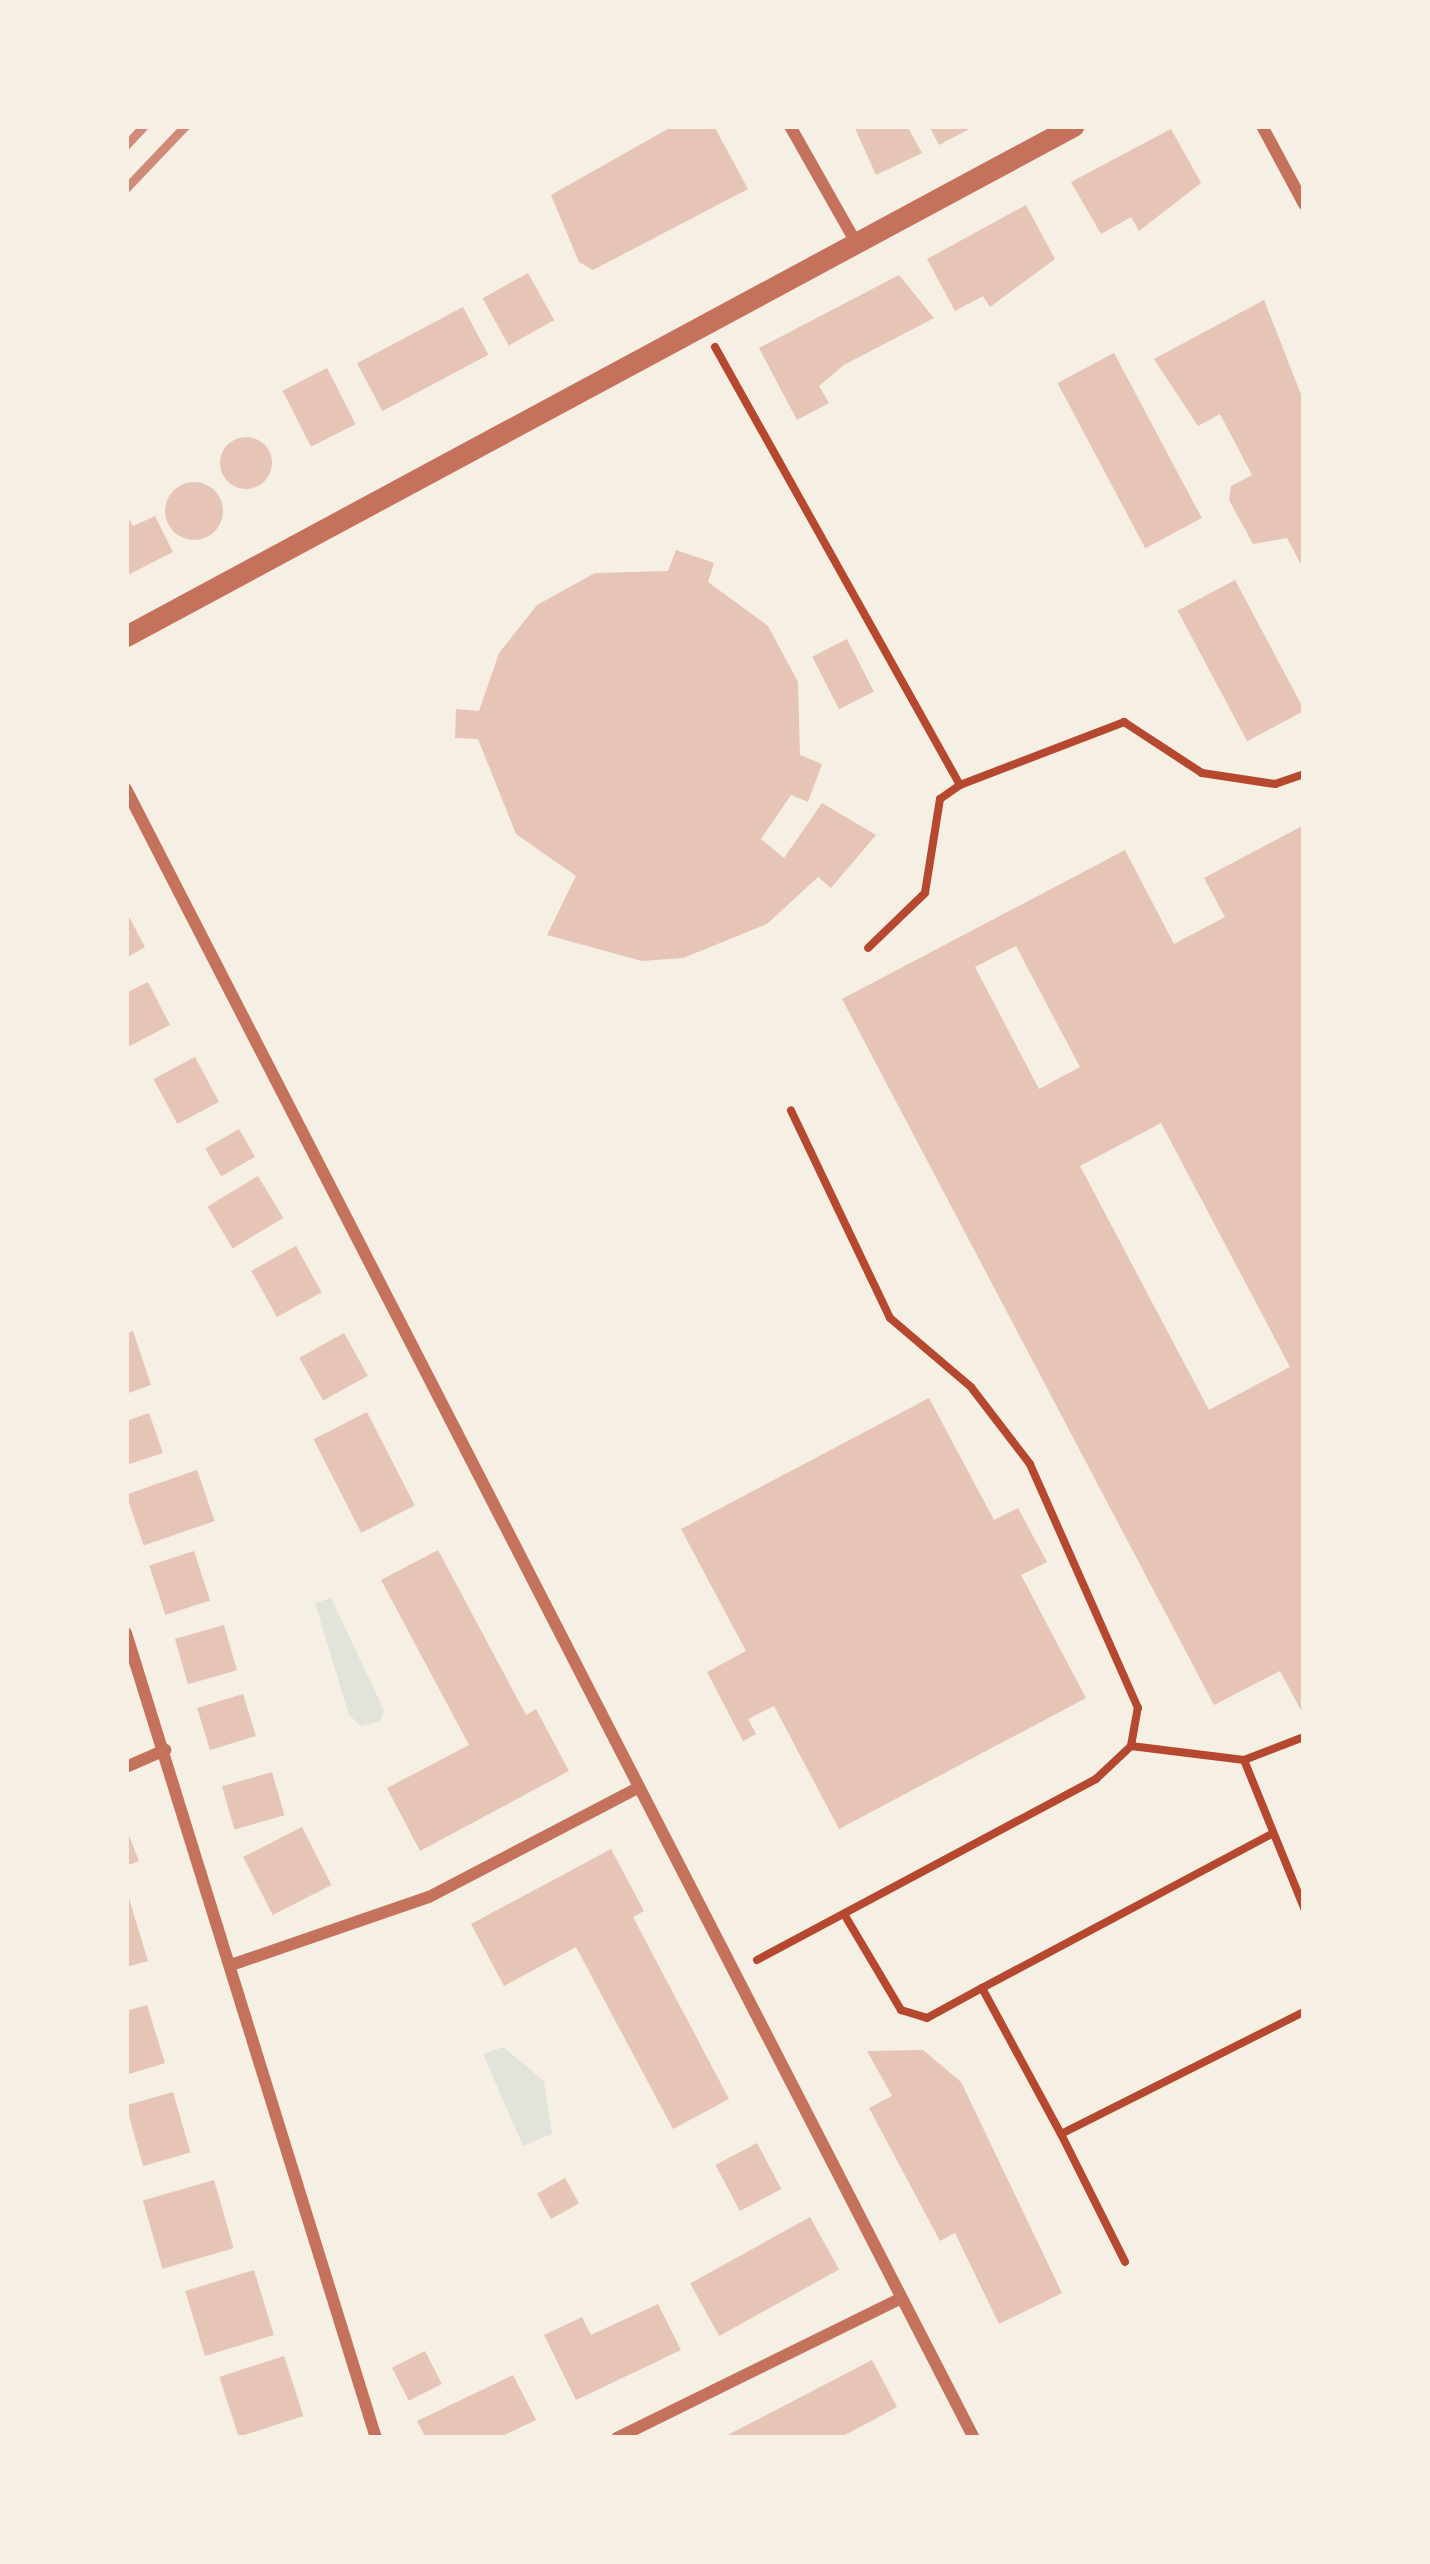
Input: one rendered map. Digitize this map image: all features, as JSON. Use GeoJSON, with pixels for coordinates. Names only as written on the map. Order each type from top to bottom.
{"type":"FeatureCollection","features":[{"type":"Feature","properties":{"kind":"street"},"geometry":{"type":"LineString","coordinates":[[790,126],[854,239]]}},
{"type":"Feature","properties":{"kind":"street"},"geometry":{"type":"LineString","coordinates":[[126,636],[700,319],[1073,126]]}},
{"type":"Feature","properties":{"kind":"street"},"geometry":{"type":"LineString","coordinates":[[1262,126],[1304,204]]}},
{"type":"Feature","properties":{"kind":"street"},"geometry":{"type":"LineString","coordinates":[[126,789],[974,2438]]}},
{"type":"Feature","properties":{"kind":"street"},"geometry":{"type":"LineString","coordinates":[[126,1633],[376,2438]]}},
{"type":"Feature","properties":{"kind":"street"},"geometry":{"type":"LineString","coordinates":[[126,1767],[165,1750]]}},
{"type":"Feature","properties":{"kind":"street"},"geometry":{"type":"LineString","coordinates":[[231,1965],[429,1897],[639,1787]]}},
{"type":"Feature","properties":{"kind":"street"},"geometry":{"type":"LineString","coordinates":[[617,2438],[899,2299]]}},
{"type":"Feature","properties":{"kind":"path"},"geometry":{"type":"LineString","coordinates":[[700,319],[960,785]]}},
{"type":"Feature","properties":{"kind":"path"},"geometry":{"type":"LineString","coordinates":[[868,948],[925,893],[940,799],[960,785],[1124,722],[1202,772],[1275,784],[1304,774]]}},
{"type":"Feature","properties":{"kind":"path"},"geometry":{"type":"LineString","coordinates":[[773,1951],[1096,1779],[1131,1746],[1138,1708],[1030,1464],[971,1387],[890,1318],[790,1110]]}},
{"type":"Feature","properties":{"kind":"path"},"geometry":{"type":"LineString","coordinates":[[1131,1746],[1244,1760],[1304,1738]]}},
{"type":"Feature","properties":{"kind":"path"},"geometry":{"type":"LineString","coordinates":[[1244,1760],[1304,1909]]}},
{"type":"Feature","properties":{"kind":"path"},"geometry":{"type":"LineString","coordinates":[[844,1914],[901,2010],[927,2018],[1272,1834]]}},
{"type":"Feature","properties":{"kind":"path"},"geometry":{"type":"LineString","coordinates":[[982,1988],[1125,2262]]}},
{"type":"Feature","properties":{"kind":"path"},"geometry":{"type":"LineString","coordinates":[[1061,2134],[1304,2012]]}},
{"type":"Feature","properties":{"kind":"shaded area"},"geometry":{"type":"Polygon","coordinates":[[[331,1598],[384,1710],[380,1721],[361,1726],[349,1715],[315,1603],[331,1598]]]}},
{"type":"Feature","properties":{"kind":"shaded area"},"geometry":{"type":"Polygon","coordinates":[[[503,2047],[544,2081],[552,2134],[523,2146],[483,2054],[503,2047]]]}},
{"type":"Feature","properties":{"kind":"building"},"geometry":{"type":"Polygon","coordinates":[[[673,126],[714,126],[748,189],[593,270],[579,262],[551,195],[673,126]]]}},
{"type":"Feature","properties":{"kind":"building"},"geometry":{"type":"Polygon","coordinates":[[[854,126],[907,126],[922,153],[876,175],[854,126]]]}},
{"type":"Feature","properties":{"kind":"building"},"geometry":{"type":"Polygon","coordinates":[[[929,126],[975,126],[939,145],[929,126]]]}},
{"type":"Feature","properties":{"kind":"building"},"geometry":{"type":"Polygon","coordinates":[[[1171,129],[1201,183],[1139,231],[1131,217],[1101,234],[1071,182],[1171,129]]]}},
{"type":"Feature","properties":{"kind":"building"},"geometry":{"type":"Polygon","coordinates":[[[1026,205],[1055,259],[990,307],[983,296],[955,311],[927,259],[1026,205]]]}},
{"type":"Feature","properties":{"kind":"building"},"geometry":{"type":"Polygon","coordinates":[[[528,273],[554,320],[509,345],[483,298],[528,273]]]}},
{"type":"Feature","properties":{"kind":"building"},"geometry":{"type":"Polygon","coordinates":[[[899,275],[934,318],[844,365],[819,386],[829,403],[797,420],[759,348],[899,275]]]}},
{"type":"Feature","properties":{"kind":"building"},"geometry":{"type":"Polygon","coordinates":[[[1264,300],[1304,402],[1304,570],[1287,538],[1253,544],[1229,500],[1231,486],[1252,475],[1220,414],[1198,426],[1154,359],[1264,300]]]}},
{"type":"Feature","properties":{"kind":"building"},"geometry":{"type":"Polygon","coordinates":[[[463,307],[488,355],[382,411],[357,363],[463,307]]]}},
{"type":"Feature","properties":{"kind":"building"},"geometry":{"type":"Polygon","coordinates":[[[1114,353],[1202,518],[1145,548],[1057,383],[1114,353]]]}},
{"type":"Feature","properties":{"kind":"building"},"geometry":{"type":"Polygon","coordinates":[[[327,368],[356,424],[311,447],[282,391],[327,368]]]}},
{"type":"Feature","properties":{"kind":"building"},"geometry":{"type":"Polygon","coordinates":[[[246,437],[265,444],[272,463],[265,482],[246,489],[227,482],[220,463],[227,444],[246,437]]]}},
{"type":"Feature","properties":{"kind":"building"},"geometry":{"type":"Polygon","coordinates":[[[194,482],[214,491],[223,511],[214,531],[194,540],[174,531],[165,511],[174,491],[194,482]]]}},
{"type":"Feature","properties":{"kind":"building"},"geometry":{"type":"Polygon","coordinates":[[[126,513],[133,526],[155,516],[173,552],[126,576],[126,513]]]}},
{"type":"Feature","properties":{"kind":"building"},"geometry":{"type":"Polygon","coordinates":[[[676,550],[714,563],[708,582],[768,626],[798,682],[800,755],[822,764],[808,802],[791,795],[761,839],[784,858],[822,803],[876,835],[831,888],[818,877],[767,924],[683,958],[642,961],[547,935],[576,876],[516,834],[478,739],[455,738],[456,709],[479,711],[499,653],[537,605],[595,573],[668,571],[676,550]]]}},
{"type":"Feature","properties":{"kind":"building"},"geometry":{"type":"Polygon","coordinates":[[[1235,580],[1304,710],[1247,741],[1178,611],[1235,580]]]}},
{"type":"Feature","properties":{"kind":"building"},"geometry":{"type":"Polygon","coordinates":[[[847,639],[874,692],[839,709],[812,657],[847,639]]]}},
{"type":"Feature","properties":{"kind":"building"},"geometry":{"type":"Polygon","coordinates":[[[1304,825],[1304,1716],[1280,1671],[1214,1705],[842,999],[1125,850],[1174,944],[1225,917],[1204,878],[1304,825]],[[1016,946],[975,967],[1039,1089],[1080,1067],[1016,946]],[[1161,1123],[1080,1166],[1209,1410],[1290,1367],[1161,1123]]]}},
{"type":"Feature","properties":{"kind":"building"},"geometry":{"type":"Polygon","coordinates":[[[126,911],[145,947],[126,958],[126,911]]]}},
{"type":"Feature","properties":{"kind":"building"},"geometry":{"type":"Polygon","coordinates":[[[148,982],[170,1025],[126,1048],[126,993],[148,982]]]}},
{"type":"Feature","properties":{"kind":"building"},"geometry":{"type":"Polygon","coordinates":[[[195,1057],[219,1102],[177,1124],[154,1079],[195,1057]]]}},
{"type":"Feature","properties":{"kind":"building"},"geometry":{"type":"Polygon","coordinates":[[[239,1129],[255,1157],[221,1176],[205,1148],[239,1129]]]}},
{"type":"Feature","properties":{"kind":"building"},"geometry":{"type":"Polygon","coordinates":[[[258,1176],[283,1218],[233,1248],[207,1206],[258,1176]]]}},
{"type":"Feature","properties":{"kind":"building"},"geometry":{"type":"Polygon","coordinates":[[[296,1246],[322,1292],[277,1317],[251,1271],[296,1246]]]}},
{"type":"Feature","properties":{"kind":"building"},"geometry":{"type":"Polygon","coordinates":[[[133,1331],[151,1385],[126,1394],[126,1333],[133,1331]]]}},
{"type":"Feature","properties":{"kind":"building"},"geometry":{"type":"Polygon","coordinates":[[[344,1333],[368,1376],[323,1401],[299,1358],[344,1333]]]}},
{"type":"Feature","properties":{"kind":"building"},"geometry":{"type":"Polygon","coordinates":[[[929,1398],[994,1520],[1018,1508],[1047,1562],[1021,1575],[1086,1698],[839,1829],[774,1706],[748,1719],[756,1734],[743,1741],[707,1672],[746,1651],[681,1529],[929,1398]]]}},
{"type":"Feature","properties":{"kind":"building"},"geometry":{"type":"Polygon","coordinates":[[[367,1412],[415,1506],[361,1533],[314,1439],[367,1412]]]}},
{"type":"Feature","properties":{"kind":"building"},"geometry":{"type":"Polygon","coordinates":[[[149,1413],[163,1453],[126,1465],[126,1421],[149,1413]]]}},
{"type":"Feature","properties":{"kind":"building"},"geometry":{"type":"Polygon","coordinates":[[[197,1470],[215,1521],[144,1545],[126,1494],[197,1470]]]}},
{"type":"Feature","properties":{"kind":"building"},"geometry":{"type":"Polygon","coordinates":[[[438,1550],[526,1715],[536,1709],[569,1771],[420,1851],[387,1788],[469,1745],[381,1580],[438,1550]]]}},
{"type":"Feature","properties":{"kind":"building"},"geometry":{"type":"Polygon","coordinates":[[[194,1551],[210,1600],[165,1615],[149,1566],[194,1551]]]}},
{"type":"Feature","properties":{"kind":"building"},"geometry":{"type":"Polygon","coordinates":[[[224,1625],[237,1670],[188,1684],[175,1639],[224,1625]]]}},
{"type":"Feature","properties":{"kind":"building"},"geometry":{"type":"Polygon","coordinates":[[[243,1694],[256,1736],[210,1750],[197,1708],[243,1694]]]}},
{"type":"Feature","properties":{"kind":"building"},"geometry":{"type":"Polygon","coordinates":[[[272,1772],[284,1815],[234,1830],[222,1786],[272,1772]]]}},
{"type":"Feature","properties":{"kind":"building"},"geometry":{"type":"Polygon","coordinates":[[[302,1827],[332,1885],[273,1915],[243,1857],[302,1827]]]}},
{"type":"Feature","properties":{"kind":"building"},"geometry":{"type":"Polygon","coordinates":[[[126,1828],[139,1861],[126,1866],[126,1828]]]}},
{"type":"Feature","properties":{"kind":"building"},"geometry":{"type":"Polygon","coordinates":[[[611,1849],[644,1911],[633,1917],[729,2099],[673,2129],[576,1947],[504,1986],[471,1924],[611,1849]]]}},
{"type":"Feature","properties":{"kind":"building"},"geometry":{"type":"Polygon","coordinates":[[[126,1893],[148,1961],[126,1967],[126,1893]]]}},
{"type":"Feature","properties":{"kind":"building"},"geometry":{"type":"Polygon","coordinates":[[[147,2005],[165,2063],[126,2075],[126,2011],[147,2005]]]}},
{"type":"Feature","properties":{"kind":"building"},"geometry":{"type":"Polygon","coordinates":[[[923,2050],[961,2082],[1062,2293],[999,2324],[955,2233],[940,2241],[869,2108],[892,2096],[867,2051],[923,2050]]]}},
{"type":"Feature","properties":{"kind":"building"},"geometry":{"type":"Polygon","coordinates":[[[173,2092],[190,2153],[143,2166],[126,2105],[173,2092]]]}},
{"type":"Feature","properties":{"kind":"building"},"geometry":{"type":"Polygon","coordinates":[[[757,2143],[781,2189],[740,2211],[716,2165],[757,2143]]]}},
{"type":"Feature","properties":{"kind":"building"},"geometry":{"type":"Polygon","coordinates":[[[565,2178],[579,2203],[551,2219],[537,2194],[565,2178]]]}},
{"type":"Feature","properties":{"kind":"building"},"geometry":{"type":"Polygon","coordinates":[[[214,2180],[234,2248],[162,2269],[143,2200],[214,2180]]]}},
{"type":"Feature","properties":{"kind":"building"},"geometry":{"type":"Polygon","coordinates":[[[810,2217],[839,2269],[719,2336],[690,2283],[810,2217]]]}},
{"type":"Feature","properties":{"kind":"building"},"geometry":{"type":"Polygon","coordinates":[[[254,2270],[274,2335],[205,2356],[185,2291],[254,2270]]]}},
{"type":"Feature","properties":{"kind":"building"},"geometry":{"type":"Polygon","coordinates":[[[658,2304],[681,2350],[576,2400],[544,2335],[582,2317],[591,2335],[658,2304]]]}},
{"type":"Feature","properties":{"kind":"building"},"geometry":{"type":"Polygon","coordinates":[[[425,2351],[442,2384],[409,2401],[392,2368],[425,2351]]]}},
{"type":"Feature","properties":{"kind":"building"},"geometry":{"type":"Polygon","coordinates":[[[284,2356],[303,2416],[239,2437],[219,2377],[284,2356]]]}},
{"type":"Feature","properties":{"kind":"building"},"geometry":{"type":"Polygon","coordinates":[[[872,2360],[897,2407],[839,2438],[722,2438],[872,2360]]]}},
{"type":"Feature","properties":{"kind":"building"},"geometry":{"type":"Polygon","coordinates":[[[513,2375],[536,2420],[498,2438],[426,2438],[417,2421],[513,2375]]]}},
{"type":"Feature","properties":{"kind":"railway"},"geometry":{"type":"LineString","coordinates":[[126,145],[144,126]]}},
{"type":"Feature","properties":{"kind":"railway"},"geometry":{"type":"LineString","coordinates":[[126,188],[185,126]]}}]}
